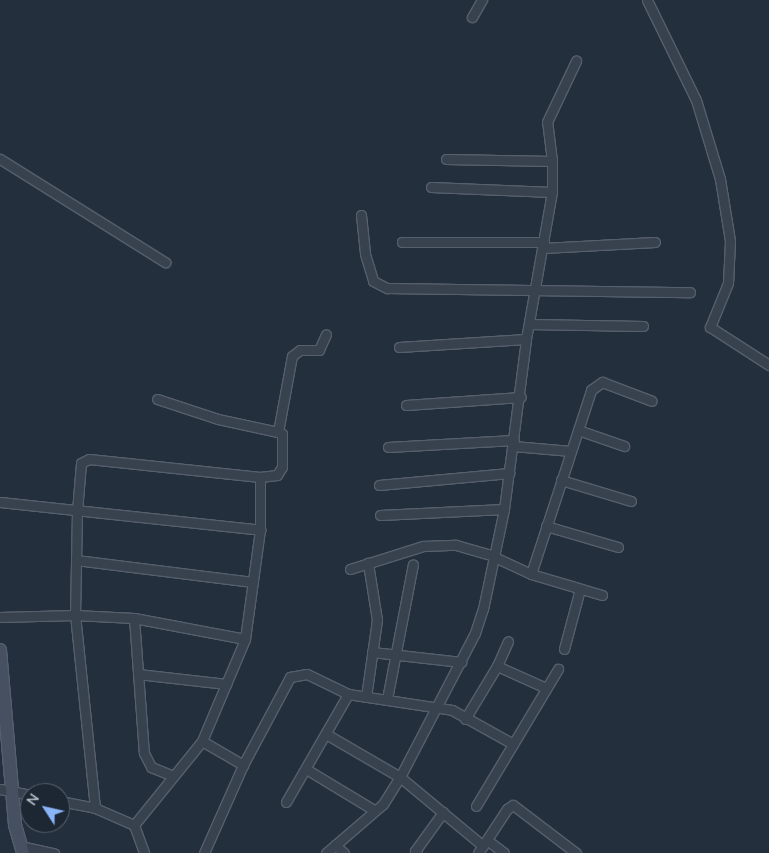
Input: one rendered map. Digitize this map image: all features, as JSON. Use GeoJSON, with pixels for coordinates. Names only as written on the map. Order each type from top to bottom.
{"type":"FeatureCollection","features":[{"type":"Feature","properties":{"kind":"main road"},"geometry":{"type":"LineString","coordinates":[[0,650],[6,790],[22,849]]}},
{"type":"Feature","properties":{"kind":"street"},"geometry":{"type":"LineString","coordinates":[[472,17],[482,0]]}},
{"type":"Feature","properties":{"kind":"street"},"geometry":{"type":"LineString","coordinates":[[647,0],[696,100],[720,179],[730,241],[728,283],[710,327],[769,365]]}},
{"type":"Feature","properties":{"kind":"street"},"geometry":{"type":"LineString","coordinates":[[326,853],[383,804],[400,777],[475,633],[495,558],[504,509],[521,397],[526,339],[552,192],[552,161],[547,122],[576,61]]}},
{"type":"Feature","properties":{"kind":"street"},"geometry":{"type":"LineString","coordinates":[[0,159],[165,262]]}},
{"type":"Feature","properties":{"kind":"street"},"geometry":{"type":"LineString","coordinates":[[446,159],[552,161]]}},
{"type":"Feature","properties":{"kind":"street"},"geometry":{"type":"LineString","coordinates":[[431,187],[552,192]]}},
{"type":"Feature","properties":{"kind":"street"},"geometry":{"type":"LineString","coordinates":[[361,215],[365,254],[373,281],[378,285],[388,288],[690,292]]}},
{"type":"Feature","properties":{"kind":"street"},"geometry":{"type":"LineString","coordinates":[[402,242],[543,245],[655,242]]}},
{"type":"Feature","properties":{"kind":"street"},"geometry":{"type":"LineString","coordinates":[[529,324],[643,326]]}},
{"type":"Feature","properties":{"kind":"street"},"geometry":{"type":"LineString","coordinates":[[278,432],[292,356],[300,350],[319,350],[323,347],[326,334]]}},
{"type":"Feature","properties":{"kind":"street"},"geometry":{"type":"LineString","coordinates":[[399,347],[526,339]]}},
{"type":"Feature","properties":{"kind":"street"},"geometry":{"type":"LineString","coordinates":[[530,574],[591,390],[596,383],[602,382],[652,401]]}},
{"type":"Feature","properties":{"kind":"street"},"geometry":{"type":"LineString","coordinates":[[406,405],[521,397]]}},
{"type":"Feature","properties":{"kind":"street"},"geometry":{"type":"LineString","coordinates":[[95,808],[75,615],[77,510],[80,466],[85,459],[260,477],[281,471],[282,434],[218,419],[157,399]]}},
{"type":"Feature","properties":{"kind":"street"},"geometry":{"type":"LineString","coordinates":[[578,430],[624,446]]}},
{"type":"Feature","properties":{"kind":"street"},"geometry":{"type":"LineString","coordinates":[[388,447],[513,443],[571,451]]}},
{"type":"Feature","properties":{"kind":"street"},"geometry":{"type":"LineString","coordinates":[[379,485],[508,473]]}},
{"type":"Feature","properties":{"kind":"street"},"geometry":{"type":"LineString","coordinates":[[134,825],[202,741],[245,638],[260,530],[260,477]]}},
{"type":"Feature","properties":{"kind":"street"},"geometry":{"type":"LineString","coordinates":[[561,480],[631,501]]}},
{"type":"Feature","properties":{"kind":"street"},"geometry":{"type":"LineString","coordinates":[[0,502],[260,530]]}},
{"type":"Feature","properties":{"kind":"street"},"geometry":{"type":"LineString","coordinates":[[380,515],[504,509]]}},
{"type":"Feature","properties":{"kind":"street"},"geometry":{"type":"LineString","coordinates":[[546,526],[618,547]]}},
{"type":"Feature","properties":{"kind":"street"},"geometry":{"type":"LineString","coordinates":[[350,569],[423,546],[442,544],[474,549],[530,574],[602,595]]}},
{"type":"Feature","properties":{"kind":"street"},"geometry":{"type":"LineString","coordinates":[[76,560],[253,582]]}},
{"type":"Feature","properties":{"kind":"street"},"geometry":{"type":"LineString","coordinates":[[366,697],[377,620],[368,563]]}},
{"type":"Feature","properties":{"kind":"street"},"geometry":{"type":"LineString","coordinates":[[387,699],[413,564]]}},
{"type":"Feature","properties":{"kind":"street"},"geometry":{"type":"LineString","coordinates":[[564,649],[580,589]]}},
{"type":"Feature","properties":{"kind":"street"},"geometry":{"type":"LineString","coordinates":[[0,617],[75,615],[134,618],[245,638]]}},
{"type":"Feature","properties":{"kind":"street"},"geometry":{"type":"LineString","coordinates":[[134,618],[147,763],[156,770],[174,776]]}},
{"type":"Feature","properties":{"kind":"street"},"geometry":{"type":"LineString","coordinates":[[465,719],[497,666],[508,641]]}},
{"type":"Feature","properties":{"kind":"street"},"geometry":{"type":"LineString","coordinates":[[372,652],[461,662]]}},
{"type":"Feature","properties":{"kind":"street"},"geometry":{"type":"LineString","coordinates":[[497,666],[546,688]]}},
{"type":"Feature","properties":{"kind":"street"},"geometry":{"type":"LineString","coordinates":[[476,806],[558,669]]}},
{"type":"Feature","properties":{"kind":"street"},"geometry":{"type":"LineString","coordinates":[[138,674],[226,684]]}},
{"type":"Feature","properties":{"kind":"street"},"geometry":{"type":"LineString","coordinates":[[204,853],[243,765],[290,676],[308,674],[348,694],[452,710],[465,719],[513,744]]}},
{"type":"Feature","properties":{"kind":"street"},"geometry":{"type":"LineString","coordinates":[[286,802],[348,694]]}},
{"type":"Feature","properties":{"kind":"street"},"geometry":{"type":"LineString","coordinates":[[326,734],[400,777],[482,846],[504,853]]}},
{"type":"Feature","properties":{"kind":"street"},"geometry":{"type":"LineString","coordinates":[[202,741],[243,765]]}},
{"type":"Feature","properties":{"kind":"street"},"geometry":{"type":"LineString","coordinates":[[306,769],[374,810]]}},
{"type":"Feature","properties":{"kind":"street"},"geometry":{"type":"LineString","coordinates":[[6,790],[20,793]]}},
{"type":"Feature","properties":{"kind":"street"},"geometry":{"type":"LineString","coordinates":[[70,803],[95,808],[134,825],[144,853]]}},
{"type":"Feature","properties":{"kind":"street"},"geometry":{"type":"LineString","coordinates":[[482,846],[507,809],[513,805],[565,850],[576,853]]}},
{"type":"Feature","properties":{"kind":"street"},"geometry":{"type":"LineString","coordinates":[[415,852],[443,812]]}},
{"type":"Feature","properties":{"kind":"street"},"geometry":{"type":"LineString","coordinates":[[335,845],[344,853]]}},
{"type":"Feature","properties":{"kind":"street"},"geometry":{"type":"LineString","coordinates":[[22,849],[54,853]]}}]}
